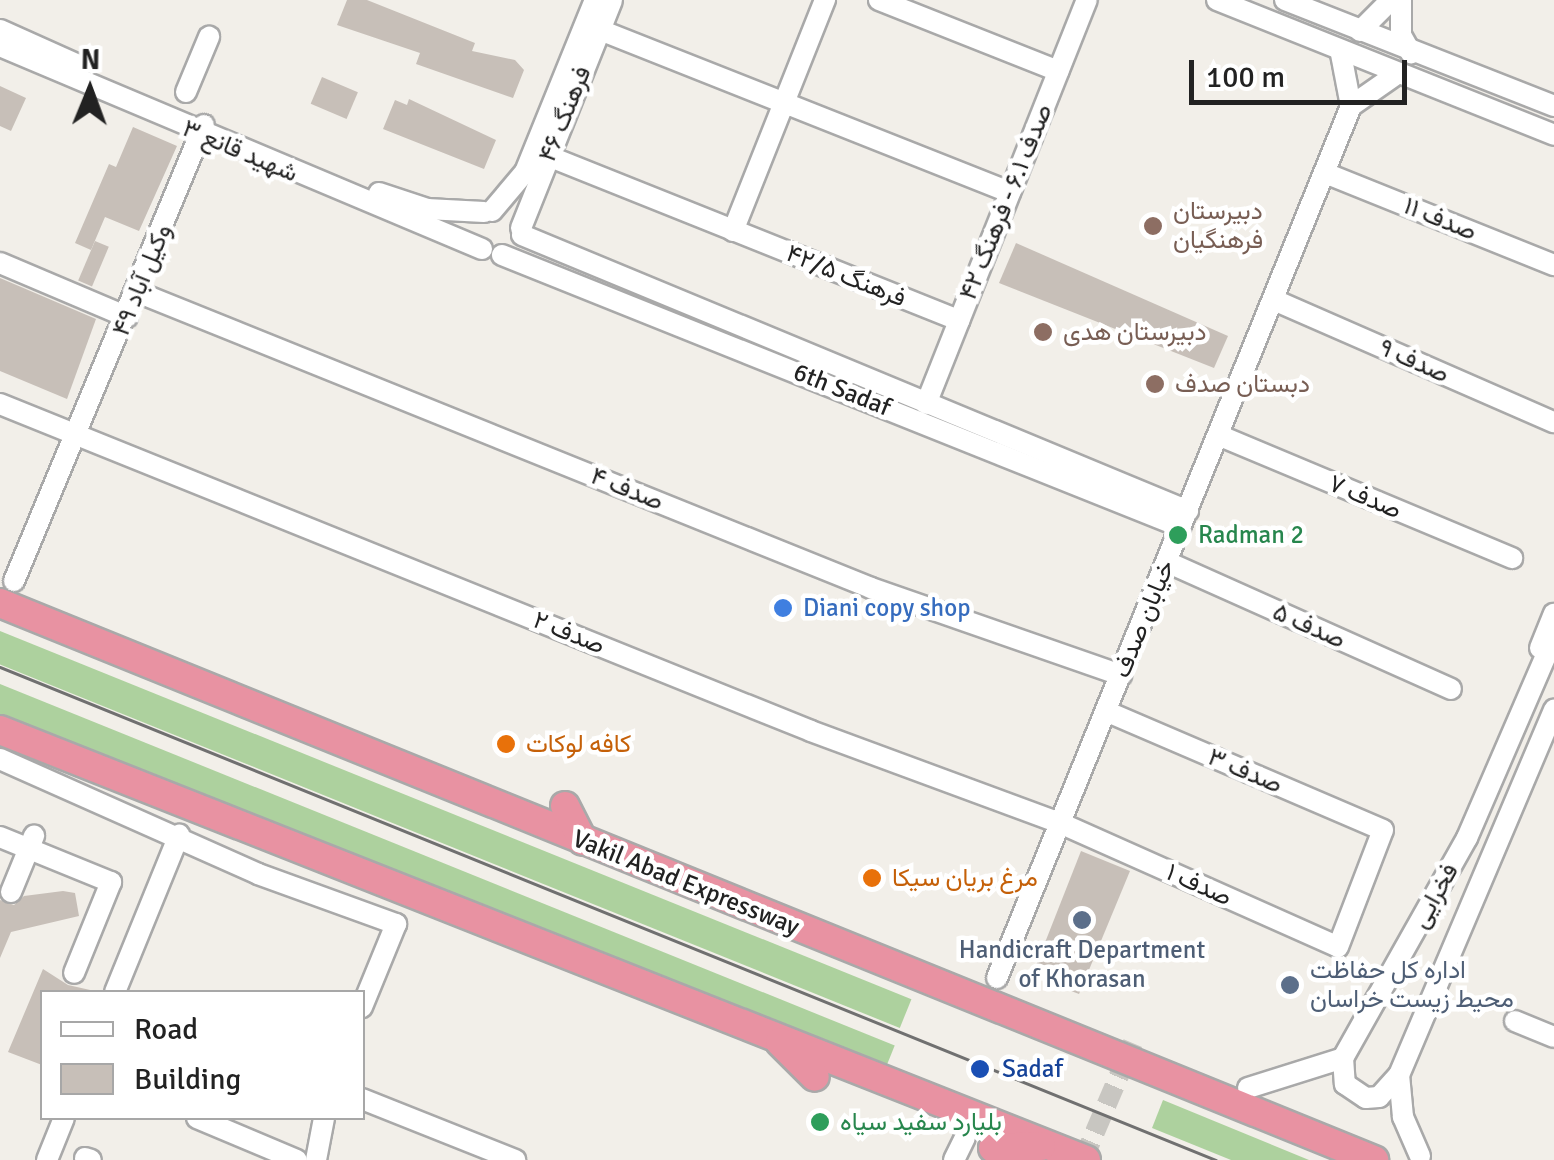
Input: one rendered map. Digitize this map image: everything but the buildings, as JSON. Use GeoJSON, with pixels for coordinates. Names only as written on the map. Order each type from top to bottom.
{"type":"FeatureCollection","features":[{"type":"Feature","properties":{"kind":"highway","name":"Vakil Abad Expressway"},"geometry":{"type":"LineString","coordinates":[[7,592],[583,841],[1374,1160]]}},
{"type":"Feature","properties":{"kind":"highway"},"geometry":{"type":"LineString","coordinates":[[0,730],[1086,1160]]}},
{"type":"Feature","properties":{"kind":"highway"},"geometry":{"type":"LineString","coordinates":[[566,806],[583,841]]}},
{"type":"Feature","properties":{"kind":"highway"},"geometry":{"type":"LineString","coordinates":[[768,1031],[815,1076]]}},
{"type":"Feature","properties":{"kind":"highway"},"geometry":{"type":"LineString","coordinates":[[1276,1120],[1330,1120]]}},
{"type":"Feature","properties":{"kind":"highway"},"geometry":{"type":"LineString","coordinates":[[993,1148],[1051,1146]]}},
{"type":"Feature","properties":{"kind":"street","name":"فرهنگ ۴۶"},"geometry":{"type":"LineString","coordinates":[[488,212],[525,172],[596,0]]}},
{"type":"Feature","properties":{"kind":"street","name":"فرهنگ ۴۶"},"geometry":{"type":"LineString","coordinates":[[521,232],[612,0]]}},
{"type":"Feature","properties":{"kind":"street"},"geometry":{"type":"LineString","coordinates":[[733,231],[825,0]]}},
{"type":"Feature","properties":{"kind":"street"},"geometry":{"type":"LineString","coordinates":[[879,0],[1058,71]]}},
{"type":"Feature","properties":{"kind":"street","name":"صدف ۶.۱ - فرهنگ ۴۲"},"geometry":{"type":"LineString","coordinates":[[926,404],[1087,0]]}},
{"type":"Feature","properties":{"kind":"street"},"geometry":{"type":"LineString","coordinates":[[1285,0],[1411,53],[1554,106]]}},
{"type":"Feature","properties":{"kind":"street"},"geometry":{"type":"LineString","coordinates":[[1360,31],[1391,0]]}},
{"type":"Feature","properties":{"kind":"street"},"geometry":{"type":"LineString","coordinates":[[1402,0],[1402,35],[1411,53]]}},
{"type":"Feature","properties":{"kind":"street"},"geometry":{"type":"LineString","coordinates":[[1229,2],[1394,76],[1554,135]]}},
{"type":"Feature","properties":{"kind":"street","name":"شهید قانع ۳"},"geometry":{"type":"LineString","coordinates":[[0,30],[203,129],[399,202],[488,212]]}},
{"type":"Feature","properties":{"kind":"street"},"geometry":{"type":"LineString","coordinates":[[600,30],[1010,192]]}},
{"type":"Feature","properties":{"kind":"street"},"geometry":{"type":"LineString","coordinates":[[186,92],[208,36]]}},
{"type":"Feature","properties":{"kind":"street","name":"شهید قانع ۳"},"geometry":{"type":"LineString","coordinates":[[0,46],[492,252]]}},
{"type":"Feature","properties":{"kind":"street"},"geometry":{"type":"LineString","coordinates":[[1342,54],[1350,106],[1394,76]]}},
{"type":"Feature","properties":{"kind":"street","name":"خیابان صدف"},"geometry":{"type":"LineString","coordinates":[[1000,971],[1350,106]]}},
{"type":"Feature","properties":{"kind":"street","name":"وکیل آباد ۴۹"},"geometry":{"type":"LineString","coordinates":[[7,592],[79,437],[203,129]]}},
{"type":"Feature","properties":{"kind":"street","name":"فرهنگ ۴۲/۵"},"geometry":{"type":"LineString","coordinates":[[548,156],[959,320]]}},
{"type":"Feature","properties":{"kind":"street","name":"صدف ۱۱"},"geometry":{"type":"LineString","coordinates":[[1325,173],[1554,265]]}},
{"type":"Feature","properties":{"kind":"street","name":"6th Sadaf"},"geometry":{"type":"LineString","coordinates":[[488,212],[521,232],[764,348],[1184,519]]}},
{"type":"Feature","properties":{"kind":"street"},"geometry":{"type":"LineString","coordinates":[[488,212],[471,231],[492,252],[516,250],[521,232]]}},
{"type":"Feature","properties":{"kind":"street","name":"6th Sadaf"},"geometry":{"type":"LineString","coordinates":[[492,252],[926,404],[1184,519]]}},
{"type":"Feature","properties":{"kind":"street"},"geometry":{"type":"LineString","coordinates":[[0,263],[126,316]]}},
{"type":"Feature","properties":{"kind":"street","name":"صدف ۴"},"geometry":{"type":"LineString","coordinates":[[136,292],[870,588],[1121,675]]}},
{"type":"Feature","properties":{"kind":"street","name":"صدف ۹"},"geometry":{"type":"LineString","coordinates":[[1274,300],[1554,422]]}},
{"type":"Feature","properties":{"kind":"street","name":"صدف ۲"},"geometry":{"type":"LineString","coordinates":[[0,404],[604,647],[1060,824]]}},
{"type":"Feature","properties":{"kind":"street","name":"صدف ۷"},"geometry":{"type":"LineString","coordinates":[[1218,436],[1512,558]]}},
{"type":"Feature","properties":{"kind":"street","name":"صدف ۵"},"geometry":{"type":"LineString","coordinates":[[1167,562],[1452,689]]}},
{"type":"Feature","properties":{"kind":"street"},"geometry":{"type":"LineString","coordinates":[[1521,721],[1513,713],[1554,614]]}},
{"type":"Feature","properties":{"kind":"street","name":"فخرایی"},"geometry":{"type":"LineString","coordinates":[[1343,1058],[1467,838],[1554,638]]}},
{"type":"Feature","properties":{"kind":"street","name":"فخرایی"},"geometry":{"type":"LineString","coordinates":[[1398,1076],[1554,708]]}},
{"type":"Feature","properties":{"kind":"street","name":"صدف ۳"},"geometry":{"type":"LineString","coordinates":[[1106,712],[1383,830],[1338,947]]}},
{"type":"Feature","properties":{"kind":"street"},"geometry":{"type":"LineString","coordinates":[[0,759],[180,835],[258,874],[396,924],[365,1000]]}},
{"type":"Feature","properties":{"kind":"street","name":"صدف ۱"},"geometry":{"type":"LineString","coordinates":[[1060,824],[1338,947]]}},
{"type":"Feature","properties":{"kind":"street"},"geometry":{"type":"LineString","coordinates":[[116,990],[180,835]]}},
{"type":"Feature","properties":{"kind":"street"},"geometry":{"type":"LineString","coordinates":[[0,837],[31,842],[112,882],[74,973]]}},
{"type":"Feature","properties":{"kind":"street"},"geometry":{"type":"LineString","coordinates":[[11,892],[31,842]]}},
{"type":"Feature","properties":{"kind":"street"},"geometry":{"type":"LineString","coordinates":[[1515,1021],[1554,1037]]}},
{"type":"Feature","properties":{"kind":"street"},"geometry":{"type":"LineString","coordinates":[[1248,1088],[1343,1058],[1345,1084],[1366,1098],[1379,1096],[1398,1076]]}},
{"type":"Feature","properties":{"kind":"street"},"geometry":{"type":"LineString","coordinates":[[1398,1076],[1403,1117],[1420,1156]]}},
{"type":"Feature","properties":{"kind":"street"},"geometry":{"type":"LineString","coordinates":[[365,1100],[515,1160]]}},
{"type":"Feature","properties":{"kind":"street"},"geometry":{"type":"LineString","coordinates":[[47,1160],[63,1120]]}},
{"type":"Feature","properties":{"kind":"street"},"geometry":{"type":"LineString","coordinates":[[202,1120],[297,1160]]}},
{"type":"Feature","properties":{"kind":"street"},"geometry":{"type":"LineString","coordinates":[[316,1160],[324,1120]]}},
{"type":"Feature","properties":{"kind":"street"},"geometry":{"type":"LineString","coordinates":[[954,1160],[965,1138]]}},
{"type":"Feature","properties":{"kind":"green space"},"geometry":{"type":"Polygon","coordinates":[[[0,631],[911,999],[900,1028],[0,664],[0,631]]]}},
{"type":"Feature","properties":{"kind":"green space"},"geometry":{"type":"Polygon","coordinates":[[[0,684],[895,1045],[883,1073],[0,716],[0,684]]]}},
{"type":"Feature","properties":{"kind":"green space"},"geometry":{"type":"Polygon","coordinates":[[[1163,1100],[1309,1160],[1231,1160],[1152,1128],[1163,1100]]]}},
{"type":"Feature","properties":{"kind":"tunnel"},"geometry":{"type":"LineString","coordinates":[[1083,1160],[1133,1043]]}},
{"type":"Feature","properties":{"kind":"tram line"},"geometry":{"type":"LineString","coordinates":[[0,667],[1216,1160]]}},
{"type":"Feature","properties":{"kind":"place","name":"دبیرستان فرهنگیان"},"geometry":{"type":"Point","coordinates":[1153,226]}},
{"type":"Feature","properties":{"kind":"place","name":"دبیرستان هدی"},"geometry":{"type":"Point","coordinates":[1043,332]}},
{"type":"Feature","properties":{"kind":"place","name":"دبستان صدف"},"geometry":{"type":"Point","coordinates":[1155,384]}},
{"type":"Feature","properties":{"kind":"place","name":"Radman 2"},"geometry":{"type":"Point","coordinates":[1178,535]}},
{"type":"Feature","properties":{"kind":"place","name":"Diani copy shop"},"geometry":{"type":"Point","coordinates":[783,608]}},
{"type":"Feature","properties":{"kind":"place","name":"کافه لوکات"},"geometry":{"type":"Point","coordinates":[506,744]}},
{"type":"Feature","properties":{"kind":"place","name":"مرغ بریان سیکا"},"geometry":{"type":"Point","coordinates":[872,878]}},
{"type":"Feature","properties":{"kind":"place","name":"Handicraft Department of Khorasan"},"geometry":{"type":"Point","coordinates":[1082,920]}},
{"type":"Feature","properties":{"kind":"place","name":"اداره کل حفاظت محیط زیست خراسان"},"geometry":{"type":"Point","coordinates":[1290,985]}},
{"type":"Feature","properties":{"kind":"place","name":"Sadaf"},"geometry":{"type":"Point","coordinates":[980,1069]}},
{"type":"Feature","properties":{"kind":"place","name":"بلیارد سفید سیاه"},"geometry":{"type":"Point","coordinates":[820,1122]}}]}
